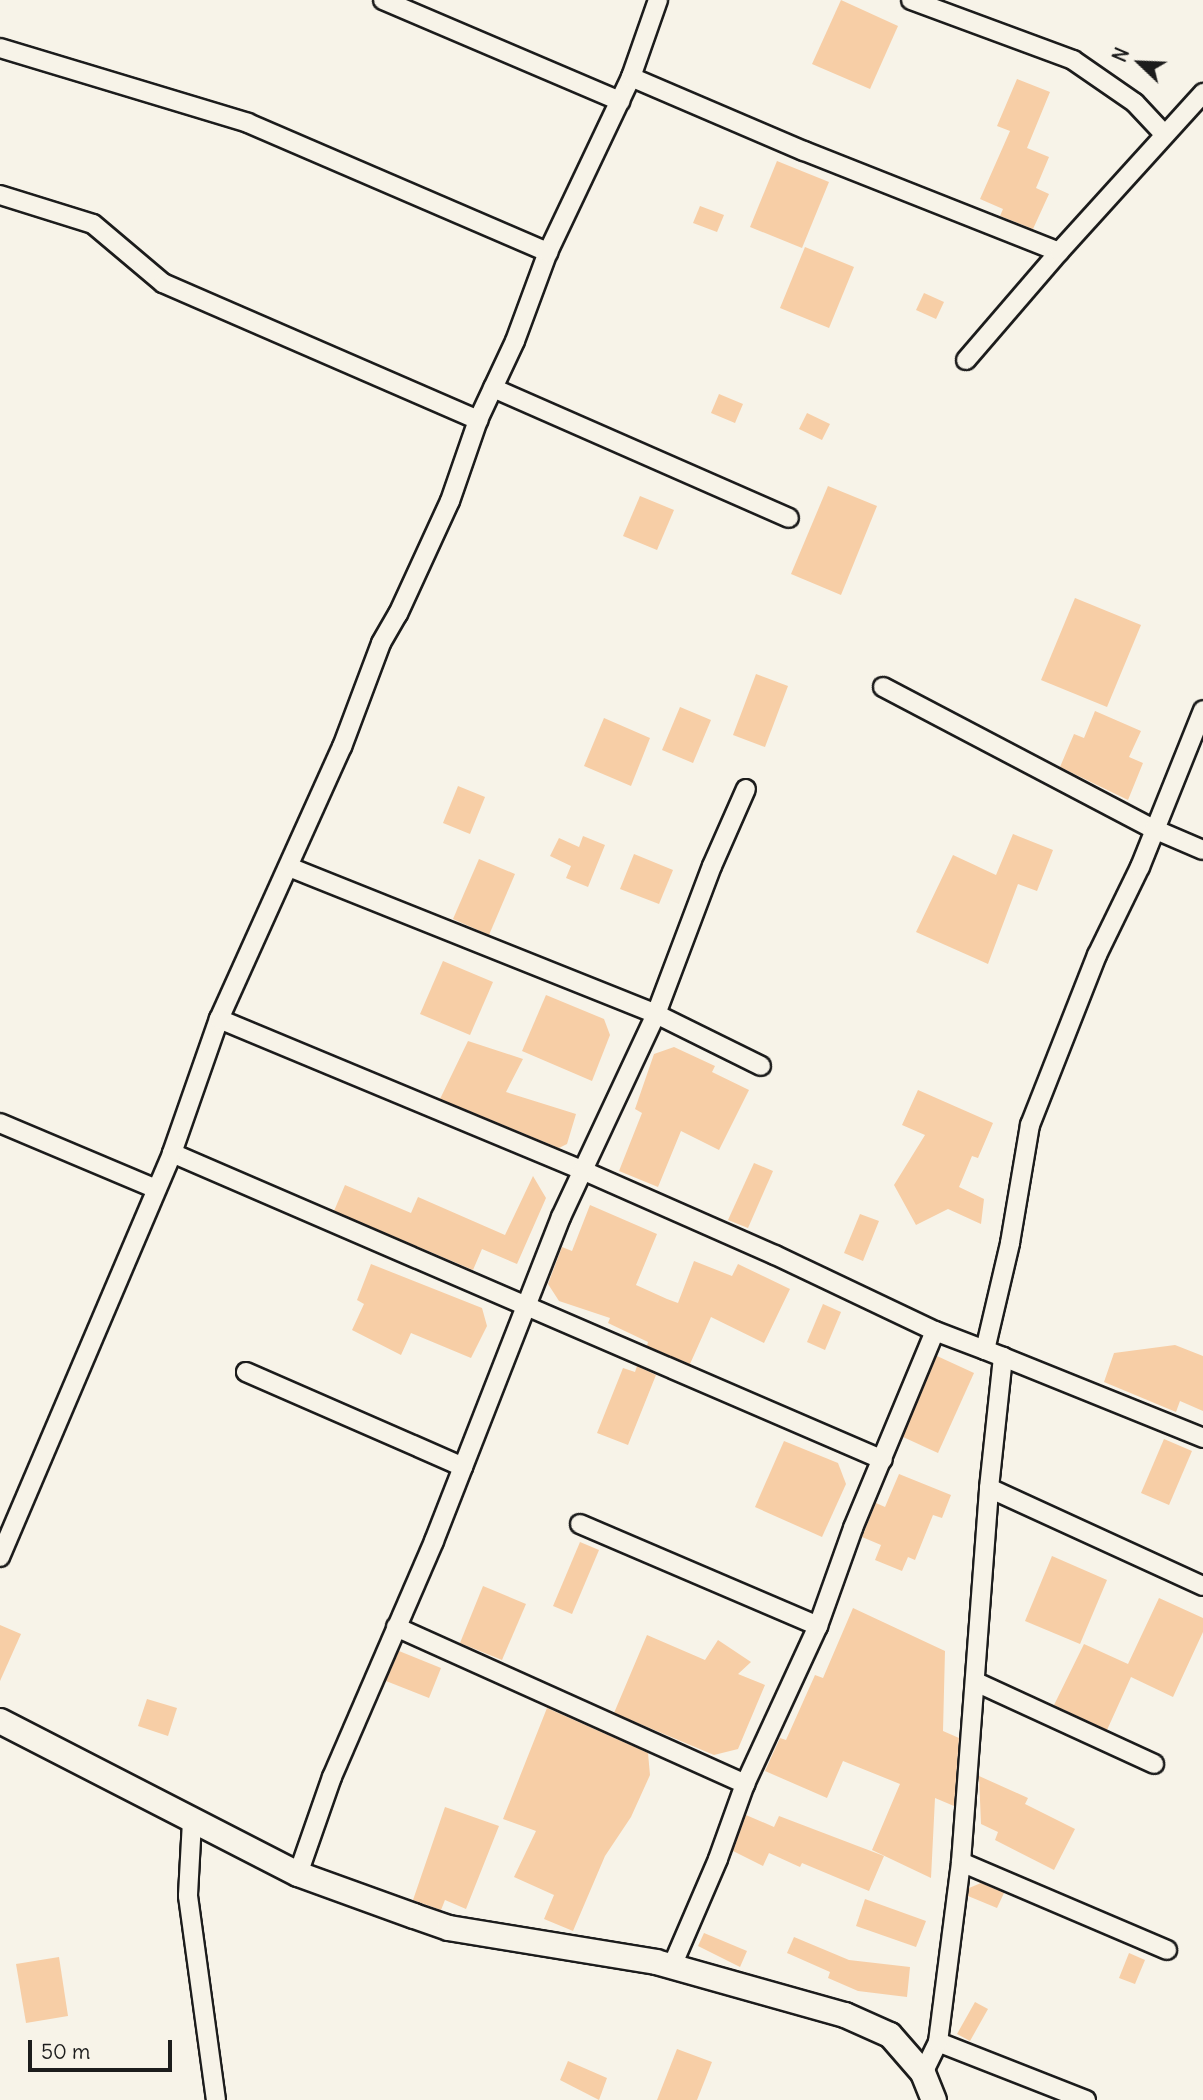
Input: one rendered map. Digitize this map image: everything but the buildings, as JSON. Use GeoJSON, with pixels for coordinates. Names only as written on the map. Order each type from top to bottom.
{"type":"FeatureCollection","features":[{"type":"Feature","properties":{"kind":"main road"},"geometry":{"type":"LineString","coordinates":[[0,1721],[298,1874],[449,1928],[672,1966],[845,2015],[890,2035],[923,2073],[934,2100]]}},
{"type":"Feature","properties":{"kind":"street"},"geometry":{"type":"LineString","coordinates":[[383,0],[620,101]]}},
{"type":"Feature","properties":{"kind":"street"},"geometry":{"type":"LineString","coordinates":[[0,1558],[172,1153],[219,1019],[342,747],[367,676],[450,501],[478,420],[515,341],[548,252],[631,77],[658,0]]}},
{"type":"Feature","properties":{"kind":"street"},"geometry":{"type":"LineString","coordinates":[[911,0],[1073,60],[1135,103],[1164,134]]}},
{"type":"Feature","properties":{"kind":"street"},"geometry":{"type":"LineString","coordinates":[[0,47],[248,123],[548,252]]}},
{"type":"Feature","properties":{"kind":"street"},"geometry":{"type":"LineString","coordinates":[[631,77],[816,156],[1059,252]]}},
{"type":"Feature","properties":{"kind":"street"},"geometry":{"type":"LineString","coordinates":[[967,360],[1059,252],[1203,93]]}},
{"type":"Feature","properties":{"kind":"street"},"geometry":{"type":"LineString","coordinates":[[0,195],[93,224],[163,284],[478,420]]}},
{"type":"Feature","properties":{"kind":"street"},"geometry":{"type":"LineString","coordinates":[[493,388],[789,518]]}},
{"type":"Feature","properties":{"kind":"street"},"geometry":{"type":"LineString","coordinates":[[883,687],[1154,829],[1203,850]]}},
{"type":"Feature","properties":{"kind":"street"},"geometry":{"type":"LineString","coordinates":[[985,1350],[1010,1243],[1030,1125],[1097,955],[1140,867],[1203,710]]}},
{"type":"Feature","properties":{"kind":"street"},"geometry":{"type":"LineString","coordinates":[[298,1874],[332,1777],[464,1467],[525,1306],[582,1170],[656,1014],[712,866],[746,789]]}},
{"type":"Feature","properties":{"kind":"street"},"geometry":{"type":"LineString","coordinates":[[289,867],[656,1014],[761,1066]]}},
{"type":"Feature","properties":{"kind":"street"},"geometry":{"type":"LineString","coordinates":[[219,1019],[582,1170],[775,1255],[935,1331],[1203,1438]]}},
{"type":"Feature","properties":{"kind":"street"},"geometry":{"type":"LineString","coordinates":[[0,1123],[156,1189]]}},
{"type":"Feature","properties":{"kind":"street"},"geometry":{"type":"LineString","coordinates":[[172,1153],[883,1460]]}},
{"type":"Feature","properties":{"kind":"street"},"geometry":{"type":"LineString","coordinates":[[672,1966],[718,1859],[745,1784],[818,1626],[853,1528],[935,1331]]}},
{"type":"Feature","properties":{"kind":"street"},"geometry":{"type":"LineString","coordinates":[[923,2073],[938,2042],[961,1862],[989,1488],[1003,1357]]}},
{"type":"Feature","properties":{"kind":"street"},"geometry":{"type":"LineString","coordinates":[[246,1373],[464,1467]]}},
{"type":"Feature","properties":{"kind":"street"},"geometry":{"type":"LineString","coordinates":[[989,1488],[1203,1586]]}},
{"type":"Feature","properties":{"kind":"street"},"geometry":{"type":"LineString","coordinates":[[580,1524],[818,1626]]}},
{"type":"Feature","properties":{"kind":"street"},"geometry":{"type":"LineString","coordinates":[[396,1627],[745,1784]]}},
{"type":"Feature","properties":{"kind":"street"},"geometry":{"type":"LineString","coordinates":[[976,1682],[1154,1764]]}},
{"type":"Feature","properties":{"kind":"street"},"geometry":{"type":"LineString","coordinates":[[192,1821],[188,1896],[216,2100]]}},
{"type":"Feature","properties":{"kind":"street"},"geometry":{"type":"LineString","coordinates":[[961,1862],[1167,1950]]}},
{"type":"Feature","properties":{"kind":"street"},"geometry":{"type":"LineString","coordinates":[[938,2042],[1086,2100]]}}]}
